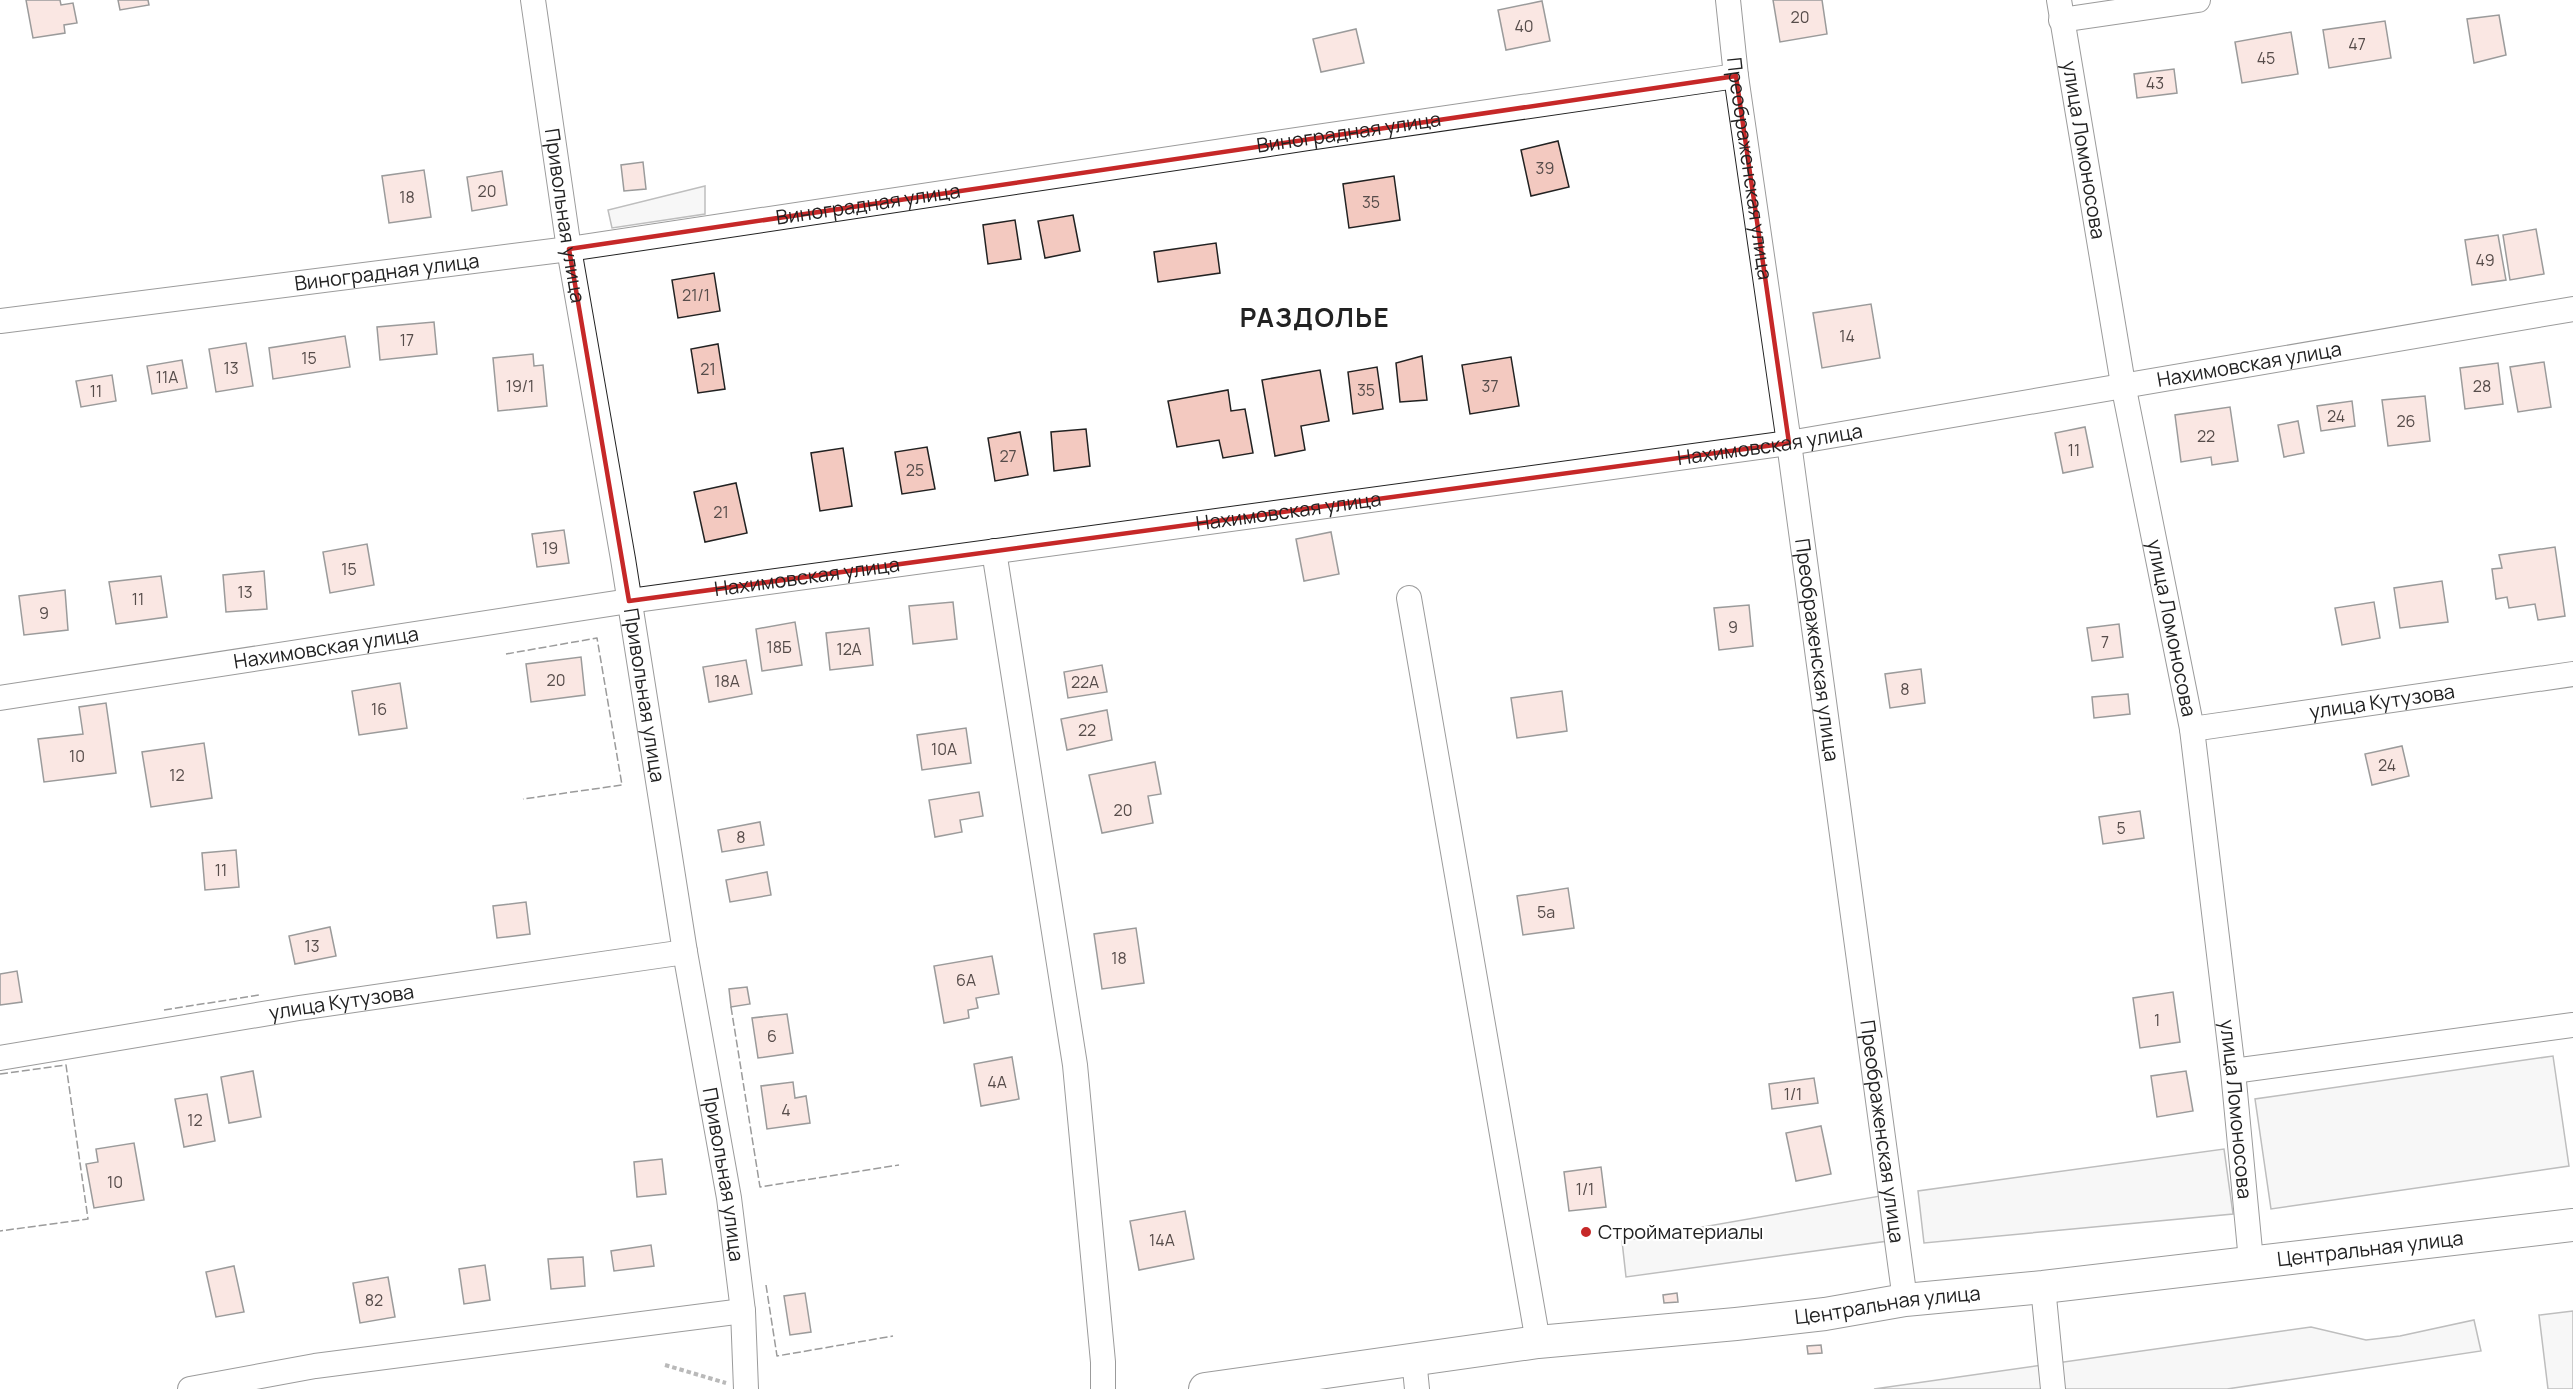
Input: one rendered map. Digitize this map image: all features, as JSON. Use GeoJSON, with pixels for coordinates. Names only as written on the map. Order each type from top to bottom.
{"type":"FeatureCollection","features":[{"type":"Feature","properties":{"kind":"main road","name":"Центральная улица"},"geometry":{"type":"LineString","coordinates":[[1205,1389],[1415,1374],[1538,1342],[1748,1323],[1825,1314],[1905,1300],[2043,1287],[2251,1261],[2573,1226]]}},
{"type":"Feature","properties":{"kind":"street","name":"Привольная улица"},"geometry":{"type":"LineString","coordinates":[[533,0],[569,249],[629,601],[685,952],[729,1198],[743,1311],[746,1389]]}},
{"type":"Feature","properties":{"kind":"street","name":"Преображенская улица"},"geometry":{"type":"LineString","coordinates":[[1728,0],[1736,76],[1789,443],[1905,1300]]}},
{"type":"Feature","properties":{"kind":"street"},"geometry":{"type":"LineString","coordinates":[[2060,10],[2198,0]]}},
{"type":"Feature","properties":{"kind":"street","name":"улица Ломоносова"},"geometry":{"type":"LineString","coordinates":[[2060,10],[2123,384],[2192,729],[2233,1071],[2251,1261]]}},
{"type":"Feature","properties":{"kind":"street","name":"Виноградная улица"},"geometry":{"type":"LineString","coordinates":[[0,321],[569,249],[1297,139],[1736,76]]}},
{"type":"Feature","properties":{"kind":"street","name":"Нахимовская улица"},"geometry":{"type":"LineString","coordinates":[[0,698],[629,601],[1789,443],[2123,384],[2573,309]]}},
{"type":"Feature","properties":{"kind":"street"},"geometry":{"type":"LineString","coordinates":[[994,551],[1075,1065],[1103,1362],[1103,1389]]}},
{"type":"Feature","properties":{"kind":"street"},"geometry":{"type":"LineString","coordinates":[[1409,598],[1538,1342]]}},
{"type":"Feature","properties":{"kind":"street","name":"улица Кутузова"},"geometry":{"type":"LineString","coordinates":[[2192,729],[2573,674]]}},
{"type":"Feature","properties":{"kind":"street","name":"улица Кутузова"},"geometry":{"type":"LineString","coordinates":[[0,1058],[299,1008],[685,952]]}},
{"type":"Feature","properties":{"kind":"street"},"geometry":{"type":"LineString","coordinates":[[2233,1071],[2573,1025]]}},
{"type":"Feature","properties":{"kind":"street"},"geometry":{"type":"LineString","coordinates":[[2043,1287],[2053,1389]]}},
{"type":"Feature","properties":{"kind":"street"},"geometry":{"type":"LineString","coordinates":[[190,1389],[315,1366],[743,1311]]}},
{"type":"Feature","properties":{"kind":"path"},"geometry":{"type":"LineString","coordinates":[[665,1365],[746,1389]]}},
{"type":"Feature","properties":{"kind":"highlighted area"},"geometry":{"type":"Polygon","coordinates":[[[1736,76],[1789,443],[629,601],[569,249],[1736,76]]]}},
{"type":"Feature","properties":{"kind":"shaded area"},"geometry":{"type":"Polygon","coordinates":[[[705,186],[705,214],[612,228],[608,210],[705,186]]]}},
{"type":"Feature","properties":{"kind":"shaded area"},"geometry":{"type":"Polygon","coordinates":[[[2553,1056],[2569,1166],[2271,1209],[2255,1099],[2553,1056]]]}},
{"type":"Feature","properties":{"kind":"shaded area"},"geometry":{"type":"Polygon","coordinates":[[[2224,1149],[2233,1214],[1924,1243],[1918,1191],[2224,1149]]]}},
{"type":"Feature","properties":{"kind":"shaded area"},"geometry":{"type":"Polygon","coordinates":[[[1880,1196],[1888,1241],[1626,1277],[1622,1241],[1880,1196]]]}},
{"type":"Feature","properties":{"kind":"shaded area"},"geometry":{"type":"Polygon","coordinates":[[[2573,1311],[2573,1389],[2548,1389],[2539,1315],[2573,1311]]]}},
{"type":"Feature","properties":{"kind":"shaded area"},"geometry":{"type":"Polygon","coordinates":[[[2474,1320],[2481,1351],[2227,1389],[1874,1389],[2311,1327],[2366,1340],[2400,1336],[2474,1320]]]}},
{"type":"Feature","properties":{"kind":"building"},"geometry":{"type":"Polygon","coordinates":[[[26,0],[60,0],[61,5],[73,3],[77,23],[64,25],[65,33],[33,38],[26,0]]]}},
{"type":"Feature","properties":{"kind":"building"},"geometry":{"type":"Polygon","coordinates":[[[118,0],[148,0],[149,5],[120,10],[118,0]]]}},
{"type":"Feature","properties":{"kind":"building"},"geometry":{"type":"Polygon","coordinates":[[[1773,0],[1822,0],[1827,34],[1780,42],[1773,0]]]}},
{"type":"Feature","properties":{"kind":"building"},"geometry":{"type":"Polygon","coordinates":[[[1542,1],[1550,41],[1506,50],[1498,10],[1542,1]]]}},
{"type":"Feature","properties":{"kind":"building"},"geometry":{"type":"Polygon","coordinates":[[[2499,15],[2506,55],[2474,63],[2467,19],[2499,15]]]}},
{"type":"Feature","properties":{"kind":"building"},"geometry":{"type":"Polygon","coordinates":[[[2385,21],[2391,58],[2329,68],[2323,30],[2385,21]]]}},
{"type":"Feature","properties":{"kind":"building"},"geometry":{"type":"Polygon","coordinates":[[[1356,29],[1364,63],[1321,72],[1313,39],[1356,29]]]}},
{"type":"Feature","properties":{"kind":"building"},"geometry":{"type":"Polygon","coordinates":[[[2291,32],[2298,74],[2242,83],[2235,42],[2291,32]]]}},
{"type":"Feature","properties":{"kind":"building"},"geometry":{"type":"Polygon","coordinates":[[[2174,69],[2177,93],[2137,98],[2134,74],[2174,69]]]}},
{"type":"Feature","properties":{"kind":"building"},"geometry":{"type":"Polygon","coordinates":[[[1558,141],[1569,187],[1531,196],[1521,150],[1558,141]]]}},
{"type":"Feature","properties":{"kind":"building"},"geometry":{"type":"Polygon","coordinates":[[[643,162],[646,189],[624,191],[621,165],[643,162]]]}},
{"type":"Feature","properties":{"kind":"building"},"geometry":{"type":"Polygon","coordinates":[[[424,170],[431,217],[389,223],[382,176],[424,170]]]}},
{"type":"Feature","properties":{"kind":"building"},"geometry":{"type":"Polygon","coordinates":[[[502,171],[507,205],[472,211],[467,177],[502,171]]]}},
{"type":"Feature","properties":{"kind":"building"},"geometry":{"type":"Polygon","coordinates":[[[1394,176],[1400,220],[1349,228],[1343,184],[1394,176]]]}},
{"type":"Feature","properties":{"kind":"building"},"geometry":{"type":"Polygon","coordinates":[[[1073,215],[1080,251],[1045,258],[1038,221],[1073,215]]]}},
{"type":"Feature","properties":{"kind":"building"},"geometry":{"type":"Polygon","coordinates":[[[1015,220],[1021,259],[988,264],[983,225],[1015,220]]]}},
{"type":"Feature","properties":{"kind":"building"},"geometry":{"type":"Polygon","coordinates":[[[2536,229],[2544,274],[2510,280],[2503,235],[2536,229]]]}},
{"type":"Feature","properties":{"kind":"building"},"geometry":{"type":"Polygon","coordinates":[[[2498,235],[2506,280],[2472,285],[2465,240],[2498,235]]]}},
{"type":"Feature","properties":{"kind":"building"},"geometry":{"type":"Polygon","coordinates":[[[1216,243],[1220,273],[1158,282],[1154,252],[1216,243]]]}},
{"type":"Feature","properties":{"kind":"building"},"geometry":{"type":"Polygon","coordinates":[[[714,273],[720,311],[678,318],[672,280],[714,273]]]}},
{"type":"Feature","properties":{"kind":"building"},"geometry":{"type":"Polygon","coordinates":[[[1871,304],[1880,358],[1822,368],[1813,313],[1871,304]]]}},
{"type":"Feature","properties":{"kind":"building"},"geometry":{"type":"Polygon","coordinates":[[[434,322],[437,354],[380,360],[377,327],[434,322]]]}},
{"type":"Feature","properties":{"kind":"building"},"geometry":{"type":"Polygon","coordinates":[[[345,336],[350,367],[273,379],[269,348],[345,336]]]}},
{"type":"Feature","properties":{"kind":"building"},"geometry":{"type":"Polygon","coordinates":[[[246,343],[253,386],[216,392],[209,349],[246,343]]]}},
{"type":"Feature","properties":{"kind":"building"},"geometry":{"type":"Polygon","coordinates":[[[718,344],[725,389],[698,393],[691,349],[718,344]]]}},
{"type":"Feature","properties":{"kind":"building"},"geometry":{"type":"Polygon","coordinates":[[[533,354],[534,366],[543,365],[547,406],[498,411],[493,358],[533,354]]]}},
{"type":"Feature","properties":{"kind":"building"},"geometry":{"type":"Polygon","coordinates":[[[1422,356],[1427,400],[1400,402],[1396,363],[1422,356]]]}},
{"type":"Feature","properties":{"kind":"building"},"geometry":{"type":"Polygon","coordinates":[[[1511,357],[1519,406],[1470,414],[1462,365],[1511,357]]]}},
{"type":"Feature","properties":{"kind":"building"},"geometry":{"type":"Polygon","coordinates":[[[182,360],[187,388],[152,394],[147,366],[182,360]]]}},
{"type":"Feature","properties":{"kind":"building"},"geometry":{"type":"Polygon","coordinates":[[[2544,362],[2551,407],[2518,412],[2510,367],[2544,362]]]}},
{"type":"Feature","properties":{"kind":"building"},"geometry":{"type":"Polygon","coordinates":[[[2498,363],[2503,404],[2465,409],[2460,368],[2498,363]]]}},
{"type":"Feature","properties":{"kind":"building"},"geometry":{"type":"Polygon","coordinates":[[[1377,367],[1383,409],[1353,414],[1348,372],[1377,367]]]}},
{"type":"Feature","properties":{"kind":"building"},"geometry":{"type":"Polygon","coordinates":[[[1320,370],[1329,421],[1301,426],[1305,450],[1275,456],[1262,380],[1320,370]]]}},
{"type":"Feature","properties":{"kind":"building"},"geometry":{"type":"Polygon","coordinates":[[[112,375],[116,401],[81,407],[76,381],[112,375]]]}},
{"type":"Feature","properties":{"kind":"building"},"geometry":{"type":"Polygon","coordinates":[[[1228,390],[1231,411],[1245,409],[1253,453],[1223,458],[1219,440],[1177,447],[1168,401],[1228,390]]]}},
{"type":"Feature","properties":{"kind":"building"},"geometry":{"type":"Polygon","coordinates":[[[2425,396],[2430,441],[2388,446],[2382,400],[2425,396]]]}},
{"type":"Feature","properties":{"kind":"building"},"geometry":{"type":"Polygon","coordinates":[[[2352,401],[2355,426],[2321,431],[2317,406],[2352,401]]]}},
{"type":"Feature","properties":{"kind":"building"},"geometry":{"type":"Polygon","coordinates":[[[2230,407],[2238,461],[2212,465],[2211,457],[2181,462],[2175,415],[2230,407]]]}},
{"type":"Feature","properties":{"kind":"building"},"geometry":{"type":"Polygon","coordinates":[[[2298,421],[2304,453],[2284,457],[2278,425],[2298,421]]]}},
{"type":"Feature","properties":{"kind":"building"},"geometry":{"type":"Polygon","coordinates":[[[2085,427],[2093,467],[2063,473],[2055,433],[2085,427]]]}},
{"type":"Feature","properties":{"kind":"building"},"geometry":{"type":"Polygon","coordinates":[[[1086,429],[1090,466],[1054,471],[1051,432],[1086,429]]]}},
{"type":"Feature","properties":{"kind":"building"},"geometry":{"type":"Polygon","coordinates":[[[1020,432],[1028,475],[995,481],[988,438],[1020,432]]]}},
{"type":"Feature","properties":{"kind":"building"},"geometry":{"type":"Polygon","coordinates":[[[927,447],[935,489],[902,494],[895,452],[927,447]]]}},
{"type":"Feature","properties":{"kind":"building"},"geometry":{"type":"Polygon","coordinates":[[[843,448],[852,506],[820,511],[811,453],[843,448]]]}},
{"type":"Feature","properties":{"kind":"building"},"geometry":{"type":"Polygon","coordinates":[[[736,483],[747,533],[705,542],[694,492],[736,483]]]}},
{"type":"Feature","properties":{"kind":"building"},"geometry":{"type":"Polygon","coordinates":[[[564,530],[569,563],[537,567],[532,534],[564,530]]]}},
{"type":"Feature","properties":{"kind":"building"},"geometry":{"type":"Polygon","coordinates":[[[1331,532],[1339,574],[1304,581],[1296,539],[1331,532]]]}},
{"type":"Feature","properties":{"kind":"building"},"geometry":{"type":"Polygon","coordinates":[[[367,544],[374,585],[330,593],[323,552],[367,544]]]}},
{"type":"Feature","properties":{"kind":"building"},"geometry":{"type":"Polygon","coordinates":[[[2555,547],[2565,616],[2538,620],[2535,604],[2509,608],[2507,597],[2496,599],[2492,569],[2502,568],[2499,555],[2555,547]]]}},
{"type":"Feature","properties":{"kind":"building"},"geometry":{"type":"Polygon","coordinates":[[[264,571],[267,609],[226,612],[223,575],[264,571]]]}},
{"type":"Feature","properties":{"kind":"building"},"geometry":{"type":"Polygon","coordinates":[[[161,576],[167,617],[116,624],[109,582],[161,576]]]}},
{"type":"Feature","properties":{"kind":"building"},"geometry":{"type":"Polygon","coordinates":[[[2442,581],[2448,622],[2400,628],[2394,588],[2442,581]]]}},
{"type":"Feature","properties":{"kind":"building"},"geometry":{"type":"Polygon","coordinates":[[[65,590],[68,630],[24,635],[19,596],[65,590]]]}},
{"type":"Feature","properties":{"kind":"building"},"geometry":{"type":"Polygon","coordinates":[[[953,602],[957,639],[913,644],[909,606],[953,602]]]}},
{"type":"Feature","properties":{"kind":"building"},"geometry":{"type":"Polygon","coordinates":[[[2374,602],[2380,638],[2342,645],[2335,608],[2374,602]]]}},
{"type":"Feature","properties":{"kind":"building"},"geometry":{"type":"Polygon","coordinates":[[[1749,605],[1753,646],[1719,650],[1714,608],[1749,605]]]}},
{"type":"Feature","properties":{"kind":"building"},"geometry":{"type":"Polygon","coordinates":[[[795,622],[802,665],[762,671],[756,629],[795,622]]]}},
{"type":"Feature","properties":{"kind":"building"},"geometry":{"type":"Polygon","coordinates":[[[2119,624],[2123,657],[2092,661],[2087,628],[2119,624]]]}},
{"type":"Feature","properties":{"kind":"building"},"geometry":{"type":"Polygon","coordinates":[[[869,628],[873,665],[830,670],[826,633],[869,628]]]}},
{"type":"Feature","properties":{"kind":"building"},"geometry":{"type":"Polygon","coordinates":[[[581,657],[585,695],[531,702],[526,664],[581,657]]]}},
{"type":"Feature","properties":{"kind":"building"},"geometry":{"type":"Polygon","coordinates":[[[746,660],[752,694],[709,702],[703,667],[746,660]]]}},
{"type":"Feature","properties":{"kind":"building"},"geometry":{"type":"Polygon","coordinates":[[[1102,665],[1107,692],[1068,698],[1064,672],[1102,665]]]}},
{"type":"Feature","properties":{"kind":"building"},"geometry":{"type":"Polygon","coordinates":[[[1921,669],[1925,703],[1890,708],[1885,674],[1921,669]]]}},
{"type":"Feature","properties":{"kind":"building"},"geometry":{"type":"Polygon","coordinates":[[[400,683],[407,728],[359,735],[352,691],[400,683]]]}},
{"type":"Feature","properties":{"kind":"building"},"geometry":{"type":"Polygon","coordinates":[[[1562,691],[1567,731],[1517,738],[1511,698],[1562,691]]]}},
{"type":"Feature","properties":{"kind":"building"},"geometry":{"type":"Polygon","coordinates":[[[2128,694],[2130,714],[2094,718],[2092,697],[2128,694]]]}},
{"type":"Feature","properties":{"kind":"building"},"geometry":{"type":"Polygon","coordinates":[[[106,703],[116,773],[44,782],[38,739],[83,734],[79,707],[106,703]]]}},
{"type":"Feature","properties":{"kind":"building"},"geometry":{"type":"Polygon","coordinates":[[[1107,710],[1112,740],[1067,750],[1061,719],[1107,710]]]}},
{"type":"Feature","properties":{"kind":"building"},"geometry":{"type":"Polygon","coordinates":[[[966,728],[971,763],[922,770],[917,735],[966,728]]]}},
{"type":"Feature","properties":{"kind":"building"},"geometry":{"type":"Polygon","coordinates":[[[204,743],[212,798],[151,807],[142,752],[204,743]]]}},
{"type":"Feature","properties":{"kind":"building"},"geometry":{"type":"Polygon","coordinates":[[[2402,746],[2409,776],[2372,785],[2365,754],[2402,746]]]}},
{"type":"Feature","properties":{"kind":"building"},"geometry":{"type":"Polygon","coordinates":[[[1155,762],[1161,794],[1148,796],[1153,823],[1102,833],[1089,775],[1155,762]]]}},
{"type":"Feature","properties":{"kind":"building"},"geometry":{"type":"Polygon","coordinates":[[[979,792],[983,816],[960,820],[962,832],[935,837],[929,800],[979,792]]]}},
{"type":"Feature","properties":{"kind":"building"},"geometry":{"type":"Polygon","coordinates":[[[2140,811],[2144,838],[2103,844],[2099,817],[2140,811]]]}},
{"type":"Feature","properties":{"kind":"building"},"geometry":{"type":"Polygon","coordinates":[[[760,822],[764,845],[722,852],[718,830],[760,822]]]}},
{"type":"Feature","properties":{"kind":"building"},"geometry":{"type":"Polygon","coordinates":[[[236,850],[239,887],[205,890],[202,853],[236,850]]]}},
{"type":"Feature","properties":{"kind":"building"},"geometry":{"type":"Polygon","coordinates":[[[767,872],[771,895],[730,902],[726,880],[767,872]]]}},
{"type":"Feature","properties":{"kind":"building"},"geometry":{"type":"Polygon","coordinates":[[[1568,888],[1574,928],[1523,935],[1517,896],[1568,888]]]}},
{"type":"Feature","properties":{"kind":"building"},"geometry":{"type":"Polygon","coordinates":[[[526,902],[530,934],[497,938],[493,906],[526,902]]]}},
{"type":"Feature","properties":{"kind":"building"},"geometry":{"type":"Polygon","coordinates":[[[330,927],[336,956],[295,964],[289,936],[330,927]]]}},
{"type":"Feature","properties":{"kind":"building"},"geometry":{"type":"Polygon","coordinates":[[[1136,928],[1144,983],[1102,989],[1094,934],[1136,928]]]}},
{"type":"Feature","properties":{"kind":"building"},"geometry":{"type":"Polygon","coordinates":[[[992,956],[999,994],[976,998],[978,1008],[968,1010],[969,1018],[944,1023],[934,966],[992,956]]]}},
{"type":"Feature","properties":{"kind":"building"},"geometry":{"type":"Polygon","coordinates":[[[17,971],[22,1002],[0,1005],[0,974],[17,971]]]}},
{"type":"Feature","properties":{"kind":"building"},"geometry":{"type":"Polygon","coordinates":[[[747,987],[750,1004],[731,1007],[729,989],[747,987]]]}},
{"type":"Feature","properties":{"kind":"building"},"geometry":{"type":"Polygon","coordinates":[[[2173,992],[2180,1042],[2140,1048],[2133,998],[2173,992]]]}},
{"type":"Feature","properties":{"kind":"building"},"geometry":{"type":"Polygon","coordinates":[[[787,1014],[793,1053],[758,1058],[752,1018],[787,1014]]]}},
{"type":"Feature","properties":{"kind":"building"},"geometry":{"type":"Polygon","coordinates":[[[1012,1057],[1019,1099],[981,1106],[974,1064],[1012,1057]]]}},
{"type":"Feature","properties":{"kind":"building"},"geometry":{"type":"Polygon","coordinates":[[[253,1071],[261,1117],[229,1123],[221,1077],[253,1071]]]}},
{"type":"Feature","properties":{"kind":"building"},"geometry":{"type":"Polygon","coordinates":[[[2186,1071],[2193,1111],[2157,1117],[2151,1076],[2186,1071]]]}},
{"type":"Feature","properties":{"kind":"building"},"geometry":{"type":"Polygon","coordinates":[[[1814,1078],[1818,1103],[1772,1109],[1769,1084],[1814,1078]]]}},
{"type":"Feature","properties":{"kind":"building"},"geometry":{"type":"Polygon","coordinates":[[[793,1082],[795,1098],[806,1096],[810,1123],[767,1129],[761,1086],[793,1082]]]}},
{"type":"Feature","properties":{"kind":"building"},"geometry":{"type":"Polygon","coordinates":[[[207,1094],[215,1141],[184,1147],[175,1099],[207,1094]]]}},
{"type":"Feature","properties":{"kind":"building"},"geometry":{"type":"Polygon","coordinates":[[[1821,1126],[1831,1174],[1796,1181],[1786,1133],[1821,1126]]]}},
{"type":"Feature","properties":{"kind":"building"},"geometry":{"type":"Polygon","coordinates":[[[134,1143],[144,1200],[94,1208],[86,1164],[98,1162],[96,1149],[134,1143]]]}},
{"type":"Feature","properties":{"kind":"building"},"geometry":{"type":"Polygon","coordinates":[[[662,1159],[666,1194],[637,1197],[634,1162],[662,1159]]]}},
{"type":"Feature","properties":{"kind":"building"},"geometry":{"type":"Polygon","coordinates":[[[1601,1167],[1606,1207],[1569,1211],[1564,1172],[1601,1167]]]}},
{"type":"Feature","properties":{"kind":"building"},"geometry":{"type":"Polygon","coordinates":[[[1185,1211],[1194,1259],[1139,1270],[1130,1221],[1185,1211]]]}},
{"type":"Feature","properties":{"kind":"building"},"geometry":{"type":"Polygon","coordinates":[[[651,1245],[654,1266],[614,1271],[611,1251],[651,1245]]]}},
{"type":"Feature","properties":{"kind":"building"},"geometry":{"type":"Polygon","coordinates":[[[583,1257],[585,1286],[551,1289],[548,1259],[583,1257]]]}},
{"type":"Feature","properties":{"kind":"building"},"geometry":{"type":"Polygon","coordinates":[[[485,1265],[490,1300],[464,1304],[459,1269],[485,1265]]]}},
{"type":"Feature","properties":{"kind":"building"},"geometry":{"type":"Polygon","coordinates":[[[234,1266],[244,1312],[216,1317],[206,1272],[234,1266]]]}},
{"type":"Feature","properties":{"kind":"building"},"geometry":{"type":"Polygon","coordinates":[[[388,1277],[395,1317],[360,1323],[353,1283],[388,1277]]]}},
{"type":"Feature","properties":{"kind":"building"},"geometry":{"type":"Polygon","coordinates":[[[805,1293],[811,1332],[790,1335],[784,1296],[805,1293]]]}},
{"type":"Feature","properties":{"kind":"building"},"geometry":{"type":"Polygon","coordinates":[[[1677,1293],[1678,1302],[1664,1303],[1663,1295],[1677,1293]]]}},
{"type":"Feature","properties":{"kind":"building"},"geometry":{"type":"Polygon","coordinates":[[[1821,1345],[1822,1353],[1808,1354],[1807,1346],[1821,1345]]]}},
{"type":"Feature","properties":{"kind":"fence"},"geometry":{"type":"LineString","coordinates":[[506,654],[597,638],[622,785],[523,799]]}},
{"type":"Feature","properties":{"kind":"fence"},"geometry":{"type":"LineString","coordinates":[[164,1010],[259,995]]}},
{"type":"Feature","properties":{"kind":"fence"},"geometry":{"type":"LineString","coordinates":[[731,1007],[760,1187],[899,1165]]}},
{"type":"Feature","properties":{"kind":"fence"},"geometry":{"type":"LineString","coordinates":[[0,1074],[66,1065],[88,1219],[0,1231]]}},
{"type":"Feature","properties":{"kind":"fence"},"geometry":{"type":"LineString","coordinates":[[766,1285],[777,1356],[893,1336]]}},
{"type":"Feature","properties":{"kind":"place","name":"Стройматериалы"},"geometry":{"type":"Point","coordinates":[1586,1232]}},
{"type":"Feature","properties":{"kind":"district","name":"РАЗДОЛЬЕ"},"geometry":{"type":"Point","coordinates":[1315,318]}}]}
